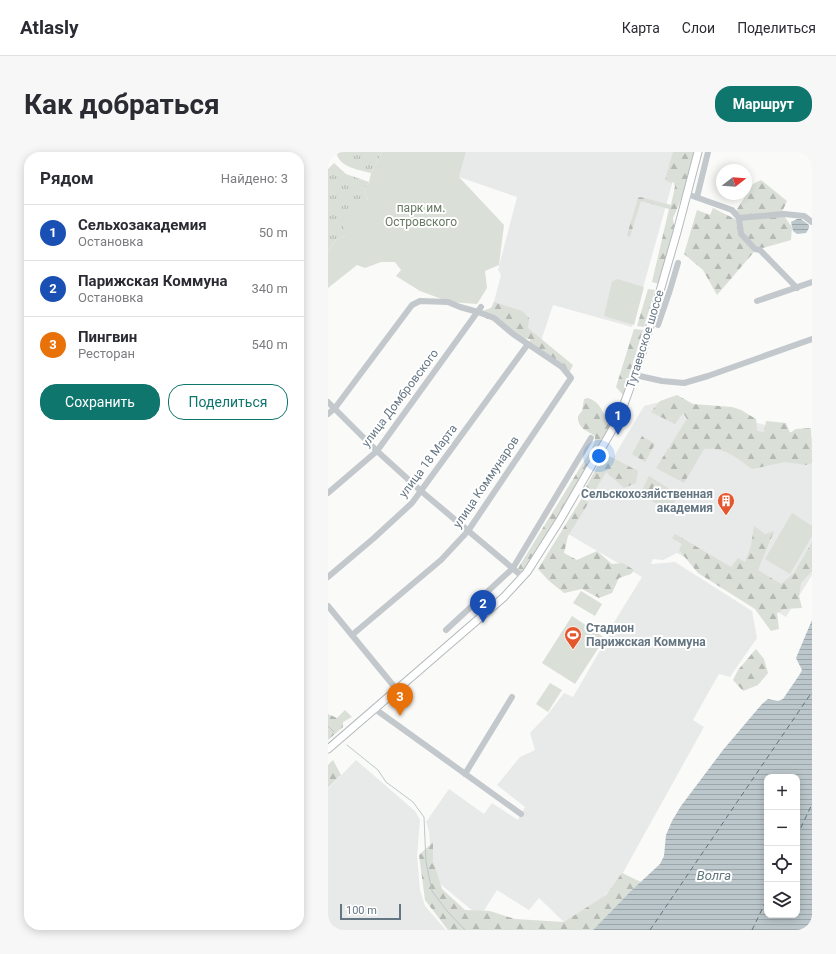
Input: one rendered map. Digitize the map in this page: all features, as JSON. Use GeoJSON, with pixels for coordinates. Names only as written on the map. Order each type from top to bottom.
{"type":"FeatureCollection","features":[{"type":"Feature","properties":{"kind":"main road","name":"Тутаевское шоссе"},"geometry":{"type":"LineString","coordinates":[[328,750],[504,598],[523,577],[560,520],[619,418],[635,375],[698,152]]}},
{"type":"Feature","properties":{"kind":"street"},"geometry":{"type":"LineString","coordinates":[[697,197],[708,152]]}},
{"type":"Feature","properties":{"kind":"street"},"geometry":{"type":"LineString","coordinates":[[687,194],[732,210],[739,218],[741,234],[755,249],[760,250],[797,288]]}},
{"type":"Feature","properties":{"kind":"street"},"geometry":{"type":"LineString","coordinates":[[739,218],[784,214],[804,216],[812,222]]}},
{"type":"Feature","properties":{"kind":"street"},"geometry":{"type":"LineString","coordinates":[[658,325],[678,263]]}},
{"type":"Feature","properties":{"kind":"street"},"geometry":{"type":"LineString","coordinates":[[757,302],[812,282]]}},
{"type":"Feature","properties":{"kind":"street"},"geometry":{"type":"LineString","coordinates":[[661,287],[670,290]]}},
{"type":"Feature","properties":{"kind":"street"},"geometry":{"type":"LineString","coordinates":[[328,414],[412,305],[420,301],[448,302],[460,307],[479,309],[494,318],[528,344]]}},
{"type":"Feature","properties":{"kind":"street","name":"улица Домбровского"},"geometry":{"type":"LineString","coordinates":[[328,493],[377,451],[479,309]]}},
{"type":"Feature","properties":{"kind":"street"},"geometry":{"type":"LineString","coordinates":[[635,375],[662,381],[684,383],[812,339]]}},
{"type":"Feature","properties":{"kind":"street","name":"улица Коммунаров"},"geometry":{"type":"LineString","coordinates":[[352,635],[441,560],[468,531],[571,378],[562,367],[528,344]]}},
{"type":"Feature","properties":{"kind":"street","name":"улица 18 Марта"},"geometry":{"type":"LineString","coordinates":[[328,577],[412,503],[528,344]]}},
{"type":"Feature","properties":{"kind":"street"},"geometry":{"type":"LineString","coordinates":[[328,402],[377,451],[421,491],[523,577]]}},
{"type":"Feature","properties":{"kind":"street"},"geometry":{"type":"LineString","coordinates":[[446,630],[513,568],[591,438]]}},
{"type":"Feature","properties":{"kind":"street"},"geometry":{"type":"LineString","coordinates":[[328,606],[397,690]]}},
{"type":"Feature","properties":{"kind":"street"},"geometry":{"type":"LineString","coordinates":[[465,774],[512,697]]}},
{"type":"Feature","properties":{"kind":"street"},"geometry":{"type":"LineString","coordinates":[[375,709],[521,814]]}},
{"type":"Feature","properties":{"kind":"shaded area"},"geometry":{"type":"Polygon","coordinates":[[[466,152],[681,152],[632,327],[553,305],[541,341],[492,309],[501,275],[498,270],[517,197],[459,177],[466,152]]]}},
{"type":"Feature","properties":{"kind":"shaded area"},"geometry":{"type":"Polygon","coordinates":[[[671,399],[812,438],[812,575],[786,617],[677,553],[663,560],[653,559],[651,564],[675,562],[752,611],[757,638],[730,677],[719,674],[693,720],[704,727],[620,878],[600,901],[570,928],[539,898],[529,910],[497,890],[480,917],[433,878],[429,832],[426,822],[449,789],[484,814],[492,803],[518,820],[525,807],[497,785],[520,757],[535,750],[530,733],[548,714],[564,693],[573,697],[609,635],[608,632],[642,577],[568,534],[644,406],[671,399]]]}},
{"type":"Feature","properties":{"kind":"shaded area"},"geometry":{"type":"Polygon","coordinates":[[[356,760],[415,811],[420,820],[417,856],[420,890],[425,906],[446,930],[328,930],[328,789],[356,760]]]}},
{"type":"Feature","properties":{"kind":"green space"},"geometry":{"type":"Polygon","coordinates":[[[338,152],[382,152],[371,173],[346,165],[339,159],[337,155],[338,152]]]}},
{"type":"Feature","properties":{"kind":"green space","name":"парк им. Островского"},"geometry":{"type":"Polygon","coordinates":[[[382,152],[466,152],[459,177],[504,225],[499,265],[485,271],[487,288],[477,304],[450,302],[420,291],[396,276],[401,270],[395,262],[381,262],[365,268],[357,265],[328,288],[328,251],[335,241],[346,235],[342,222],[360,203],[368,199],[364,192],[369,182],[371,173],[382,152]]]}},
{"type":"Feature","properties":{"kind":"green space"},"geometry":{"type":"Polygon","coordinates":[[[673,152],[694,152],[682,197],[673,218],[674,226],[659,284],[652,282],[669,209],[641,201],[630,237],[627,235],[638,198],[640,197],[671,205],[675,186],[674,182],[671,183],[665,180],[673,152]]]}},
{"type":"Feature","properties":{"kind":"green space"},"geometry":{"type":"Polygon","coordinates":[[[334,163],[346,174],[369,182],[364,192],[368,199],[355,210],[346,235],[335,241],[328,251],[328,169],[334,163]]]}},
{"type":"Feature","properties":{"kind":"green space"},"geometry":{"type":"Polygon","coordinates":[[[761,180],[787,201],[782,212],[740,216],[734,214],[743,200],[752,200],[753,184],[761,180]]]}},
{"type":"Feature","properties":{"kind":"green space"},"geometry":{"type":"Polygon","coordinates":[[[713,208],[737,220],[739,235],[754,252],[717,295],[703,270],[684,254],[697,210],[710,215],[713,208]]]}},
{"type":"Feature","properties":{"kind":"green space"},"geometry":{"type":"Polygon","coordinates":[[[784,216],[792,227],[791,240],[759,249],[743,233],[741,220],[784,216]]]}},
{"type":"Feature","properties":{"kind":"green space"},"geometry":{"type":"Polygon","coordinates":[[[617,279],[644,287],[634,325],[604,316],[612,282],[617,279]]]}},
{"type":"Feature","properties":{"kind":"green space"},"geometry":{"type":"Polygon","coordinates":[[[648,289],[655,290],[644,327],[637,326],[648,289]]]}},
{"type":"Feature","properties":{"kind":"green space"},"geometry":{"type":"Polygon","coordinates":[[[494,302],[522,311],[529,318],[528,328],[573,365],[568,375],[531,347],[530,339],[521,338],[494,319],[487,319],[483,315],[482,311],[491,308],[494,302]]]}},
{"type":"Feature","properties":{"kind":"green space"},"geometry":{"type":"Polygon","coordinates":[[[634,329],[643,330],[623,395],[616,387],[634,329]]]}},
{"type":"Feature","properties":{"kind":"green space"},"geometry":{"type":"Polygon","coordinates":[[[677,395],[693,404],[732,407],[741,410],[756,419],[757,431],[764,432],[766,421],[786,423],[790,433],[796,429],[811,428],[812,463],[806,465],[785,462],[752,469],[724,451],[704,449],[684,483],[656,468],[687,419],[683,413],[675,424],[651,412],[660,401],[677,395]]]}},
{"type":"Feature","properties":{"kind":"green space"},"geometry":{"type":"Polygon","coordinates":[[[588,398],[598,404],[604,414],[608,415],[618,412],[617,417],[601,446],[524,570],[521,572],[518,569],[520,565],[591,450],[595,441],[595,436],[583,429],[578,420],[578,416],[582,411],[584,399],[588,398]]]}},
{"type":"Feature","properties":{"kind":"green space"},"geometry":{"type":"Polygon","coordinates":[[[642,436],[655,444],[645,462],[632,454],[642,436]]]}},
{"type":"Feature","properties":{"kind":"green space"},"geometry":{"type":"Polygon","coordinates":[[[607,455],[638,471],[636,483],[624,488],[606,472],[594,492],[586,487],[602,458],[607,455]]]}},
{"type":"Feature","properties":{"kind":"green space"},"geometry":{"type":"Polygon","coordinates":[[[649,476],[679,495],[672,506],[662,506],[652,501],[641,492],[649,476]]]}},
{"type":"Feature","properties":{"kind":"green space"},"geometry":{"type":"Polygon","coordinates":[[[582,498],[589,502],[568,536],[564,553],[577,560],[597,551],[612,564],[623,563],[634,570],[631,574],[619,578],[612,593],[599,598],[582,589],[564,593],[548,580],[538,569],[582,498]]]}},
{"type":"Feature","properties":{"kind":"green space"},"geometry":{"type":"Polygon","coordinates":[[[792,513],[812,526],[812,536],[790,574],[765,559],[792,513]]]}},
{"type":"Feature","properties":{"kind":"green space"},"geometry":{"type":"Polygon","coordinates":[[[754,526],[765,534],[774,531],[758,570],[781,584],[794,573],[812,542],[812,571],[801,583],[799,596],[802,608],[784,609],[777,613],[779,629],[771,631],[755,609],[698,573],[679,550],[682,544],[672,538],[675,534],[731,567],[738,558],[745,562],[751,546],[754,526]]]}},
{"type":"Feature","properties":{"kind":"green space"},"geometry":{"type":"Polygon","coordinates":[[[581,591],[602,604],[595,616],[573,603],[581,591]]]}},
{"type":"Feature","properties":{"kind":"green space","name":"Стадион Парижская Коммуна"},"geometry":{"type":"Polygon","coordinates":[[[572,616],[605,638],[575,684],[542,663],[572,616]]]}},
{"type":"Feature","properties":{"kind":"green space"},"geometry":{"type":"Polygon","coordinates":[[[756,649],[764,659],[768,673],[758,685],[743,691],[733,680],[738,670],[756,649]]]}},
{"type":"Feature","properties":{"kind":"green space"},"geometry":{"type":"Polygon","coordinates":[[[550,683],[562,690],[548,712],[536,704],[550,683]]]}},
{"type":"Feature","properties":{"kind":"green space"},"geometry":{"type":"Polygon","coordinates":[[[345,710],[352,717],[343,722],[343,727],[328,740],[328,714],[337,718],[345,710]]]}},
{"type":"Feature","properties":{"kind":"green space"},"geometry":{"type":"Polygon","coordinates":[[[333,760],[341,775],[328,788],[328,765],[333,760]]]}},
{"type":"Feature","properties":{"kind":"green space"},"geometry":{"type":"Polygon","coordinates":[[[433,842],[433,861],[442,889],[465,910],[490,911],[515,919],[564,922],[606,895],[622,873],[641,882],[593,930],[448,930],[425,900],[419,855],[433,842]]]}},
{"type":"Feature","properties":{"kind":"water"},"geometry":{"type":"Polygon","coordinates":[[[801,219],[809,225],[806,233],[797,234],[793,231],[791,222],[801,219]]]}},
{"type":"Feature","properties":{"kind":"water","name":"Волга"},"geometry":{"type":"Polygon","coordinates":[[[812,620],[812,930],[593,930],[660,864],[664,856],[666,835],[672,821],[681,806],[723,750],[762,704],[768,699],[778,701],[783,699],[802,670],[796,658],[812,620]]]}},
{"type":"Feature","properties":{"kind":"waterway"},"geometry":{"type":"LineString","coordinates":[[328,726],[334,732]]}},
{"type":"Feature","properties":{"kind":"waterway"},"geometry":{"type":"LineString","coordinates":[[347,745],[378,770],[386,782],[413,802],[424,817],[426,862],[432,891],[447,911],[465,930]]}},
{"type":"Feature","properties":{"kind":"ferry route"},"geometry":{"type":"LineString","coordinates":[[650,930],[812,692]]}},
{"type":"Feature","properties":{"kind":"ferry route"},"geometry":{"type":"LineString","coordinates":[[800,830],[812,804]]}},
{"type":"Feature","properties":{"kind":"ferry route"},"geometry":{"type":"LineString","coordinates":[[752,930],[764,905]]}},
{"type":"Feature","properties":{"kind":"place","name":"Сельхозакадемия"},"geometry":{"type":"Point","coordinates":[618,435]}},
{"type":"Feature","properties":{"kind":"place","name":"Сельскохозяйственная академия"},"geometry":{"type":"Point","coordinates":[726,516]}},
{"type":"Feature","properties":{"kind":"place","name":"Парижская Коммуна"},"geometry":{"type":"Point","coordinates":[483,623]}},
{"type":"Feature","properties":{"kind":"place","name":"Стадион Парижская Коммуна"},"geometry":{"type":"Point","coordinates":[573,650]}},
{"type":"Feature","properties":{"kind":"place","name":"Пингвин"},"geometry":{"type":"Point","coordinates":[400,716]}}]}
